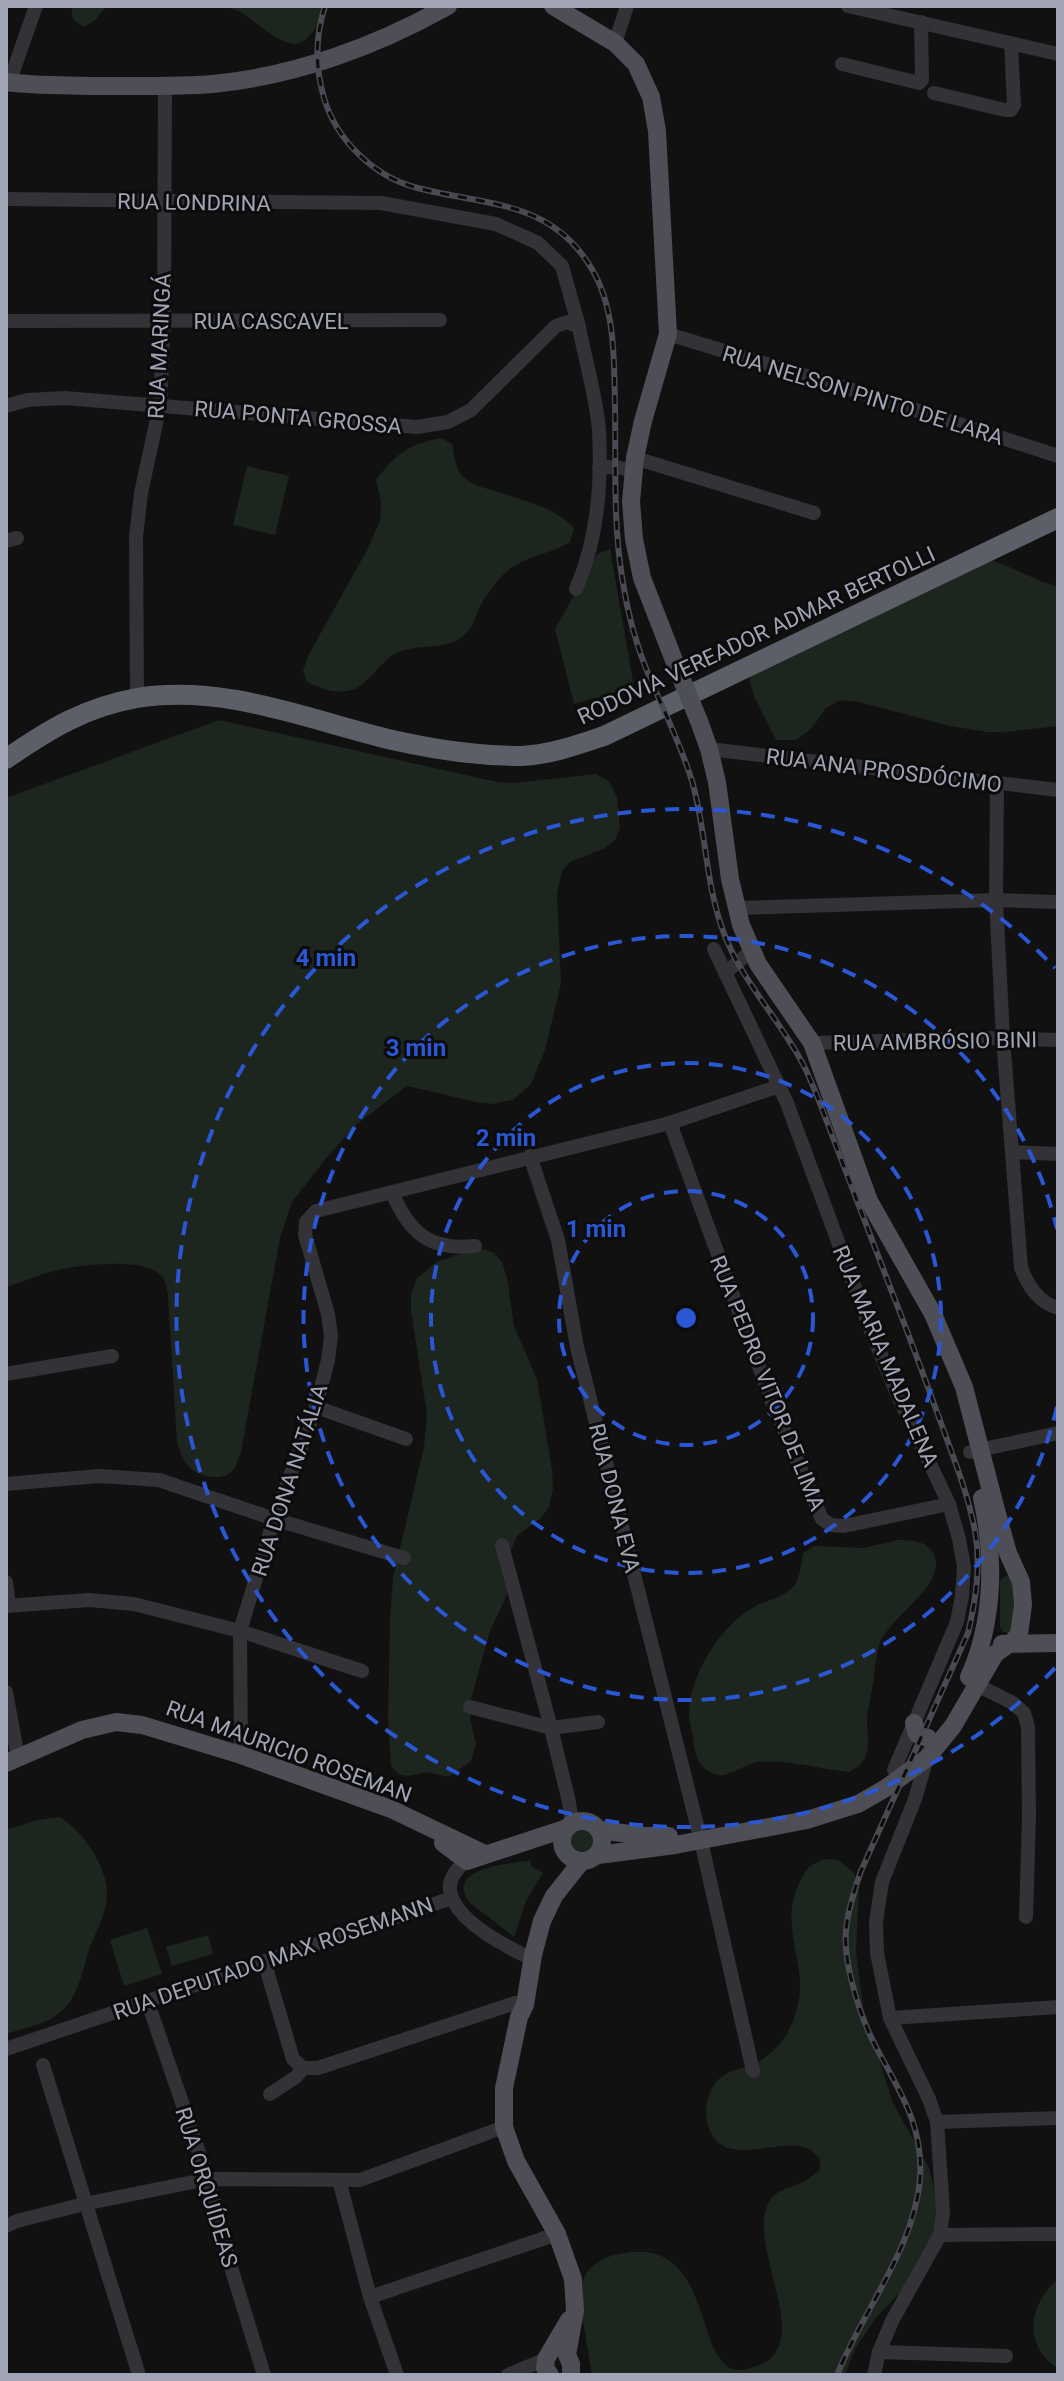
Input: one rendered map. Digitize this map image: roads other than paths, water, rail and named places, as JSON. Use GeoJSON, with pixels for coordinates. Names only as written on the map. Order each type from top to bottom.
{"type":"FeatureCollection","features":[{"type":"Feature","properties":{"kind":"highway","name":"RODOVIA VEREADOR ADMAR BERTOLLI"},"geometry":{"type":"LineString","coordinates":[[6,759],[67,720],[137,698],[190,695],[230,698],[310,716],[389,739],[468,753],[524,756],[567,748],[617,730],[1058,518]]}},
{"type":"Feature","properties":{"kind":"main road"},"geometry":{"type":"LineString","coordinates":[[8,83],[165,87],[240,80],[304,66],[362,48],[448,6]]}},
{"type":"Feature","properties":{"kind":"main road"},"geometry":{"type":"LineString","coordinates":[[553,6],[569,11],[615,43],[636,64],[651,97],[665,236],[668,334],[634,465],[631,501],[634,539],[642,578],[709,749],[737,908],[751,951],[812,1043],[869,1201],[933,1314],[955,1369],[955,1390],[1008,1553],[1021,1582],[1023,1605],[1013,1638],[995,1654],[901,1770],[858,1804],[807,1820],[700,1836],[575,1845]]}},
{"type":"Feature","properties":{"kind":"main road"},"geometry":{"type":"LineString","coordinates":[[901,1770],[927,1758],[953,1726],[973,1683],[986,1629],[990,1574],[985,1512],[975,1451]]}},
{"type":"Feature","properties":{"kind":"main road"},"geometry":{"type":"LineString","coordinates":[[990,1574],[1002,1567],[1011,1568],[1017,1573]]}},
{"type":"Feature","properties":{"kind":"main road"},"geometry":{"type":"LineString","coordinates":[[986,1629],[992,1639],[1013,1638],[1049,1644]]}},
{"type":"Feature","properties":{"kind":"main road","name":"RUA MAURICIO ROSEMAN"},"geometry":{"type":"LineString","coordinates":[[12,1760],[82,1730],[116,1722],[142,1725],[241,1755],[391,1809],[485,1854]]}},
{"type":"Feature","properties":{"kind":"main road"},"geometry":{"type":"LineString","coordinates":[[910,1730],[928,1738]]}},
{"type":"Feature","properties":{"kind":"main road"},"geometry":{"type":"LineString","coordinates":[[569,2369],[575,2311],[573,2279],[557,2234],[516,2161],[504,2127],[504,2088],[533,1955],[542,1921],[584,1821],[600,1830],[644,1836],[700,1836]]}},
{"type":"Feature","properties":{"kind":"main road","name":"RUA MAURICIO ROSEMAN"},"geometry":{"type":"LineString","coordinates":[[419,1824],[467,1861]]}},
{"type":"Feature","properties":{"kind":"main road"},"geometry":{"type":"LineString","coordinates":[[467,1861],[532,1841],[575,1845],[603,1843],[600,1830]]}},
{"type":"Feature","properties":{"kind":"main road"},"geometry":{"type":"LineString","coordinates":[[520,2008],[524,1955],[534,1918],[546,1891],[575,1845]]}},
{"type":"Feature","properties":{"kind":"main road"},"geometry":{"type":"LineString","coordinates":[[547,2366],[575,2311]]}},
{"type":"Feature","properties":{"kind":"main road"},"geometry":{"type":"LineString","coordinates":[[547,2366],[557,2351],[569,2369]]}},
{"type":"Feature","properties":{"kind":"street"},"geometry":{"type":"LineString","coordinates":[[8,83],[36,6]]}},
{"type":"Feature","properties":{"kind":"street"},"geometry":{"type":"LineString","coordinates":[[615,43],[627,6]]}},
{"type":"Feature","properties":{"kind":"street"},"geometry":{"type":"LineString","coordinates":[[848,6],[1058,54]]}},
{"type":"Feature","properties":{"kind":"street"},"geometry":{"type":"LineString","coordinates":[[842,64],[919,83],[922,80],[921,22]]}},
{"type":"Feature","properties":{"kind":"street"},"geometry":{"type":"LineString","coordinates":[[934,93],[1011,110],[1014,105],[1011,43]]}},
{"type":"Feature","properties":{"kind":"street","name":"RUA MARINGÁ"},"geometry":{"type":"LineString","coordinates":[[137,698],[136,537],[141,493],[160,405],[164,321],[165,87]]}},
{"type":"Feature","properties":{"kind":"street","name":"RUA LONDRINA"},"geometry":{"type":"LineString","coordinates":[[6,199],[381,203],[496,224],[538,243],[562,266],[579,327],[599,429],[599,501],[593,539],[576,589]]}},
{"type":"Feature","properties":{"kind":"street","name":"RUA CASCAVEL"},"geometry":{"type":"LineString","coordinates":[[6,321],[440,320]]}},
{"type":"Feature","properties":{"kind":"street","name":"RUA PONTA GROSSA"},"geometry":{"type":"LineString","coordinates":[[6,406],[27,400],[65,398],[417,427],[448,422],[471,410],[556,326],[567,322],[579,327]]}},
{"type":"Feature","properties":{"kind":"street","name":"RUA NELSON PINTO DE LARA"},"geometry":{"type":"LineString","coordinates":[[668,334],[1058,456]]}},
{"type":"Feature","properties":{"kind":"street"},"geometry":{"type":"LineString","coordinates":[[599,467],[634,465],[814,513]]}},
{"type":"Feature","properties":{"kind":"street","name":"RUA ANA PROSDÓCIMO"},"geometry":{"type":"LineString","coordinates":[[709,749],[1058,790]]}},
{"type":"Feature","properties":{"kind":"street"},"geometry":{"type":"LineString","coordinates":[[997,783],[996,900],[1021,1267],[1025,1279],[1041,1300],[1058,1308]]}},
{"type":"Feature","properties":{"kind":"street"},"geometry":{"type":"LineString","coordinates":[[737,908],[996,900],[1058,902]]}},
{"type":"Feature","properties":{"kind":"street","name":"RUA MARIA MADALENA"},"geometry":{"type":"LineString","coordinates":[[714,949],[791,1112],[880,1353],[949,1504],[959,1539],[964,1567],[957,1622],[910,1730],[901,1770]]}},
{"type":"Feature","properties":{"kind":"street"},"geometry":{"type":"LineString","coordinates":[[725,973],[751,951]]}},
{"type":"Feature","properties":{"kind":"street","name":"RUA AMBRÓSIO BINI"},"geometry":{"type":"LineString","coordinates":[[812,1043],[1003,1038],[1058,1040]]}},
{"type":"Feature","properties":{"kind":"street"},"geometry":{"type":"LineString","coordinates":[[475,1246],[453,1248],[430,1241],[407,1222],[392,1192],[670,1123],[779,1086]]}},
{"type":"Feature","properties":{"kind":"street","name":"RUA PEDRO VITOR DE LIMA"},"geometry":{"type":"LineString","coordinates":[[670,1123],[772,1402],[822,1519],[831,1525],[844,1526],[949,1504]]}},
{"type":"Feature","properties":{"kind":"street"},"geometry":{"type":"LineString","coordinates":[[1012,1152],[1058,1154]]}},
{"type":"Feature","properties":{"kind":"street","name":"RUA DONA EVA"},"geometry":{"type":"LineString","coordinates":[[530,1156],[558,1240],[577,1347],[700,1836],[753,2071]]}},
{"type":"Feature","properties":{"kind":"street","name":"RUA DONA NATÁLIA"},"geometry":{"type":"LineString","coordinates":[[241,1755],[240,1631],[274,1519],[316,1407],[331,1336],[328,1314],[305,1235],[306,1222],[316,1211],[392,1192]]}},
{"type":"Feature","properties":{"kind":"street"},"geometry":{"type":"LineString","coordinates":[[6,1374],[112,1356]]}},
{"type":"Feature","properties":{"kind":"street"},"geometry":{"type":"LineString","coordinates":[[316,1407],[406,1439]]}},
{"type":"Feature","properties":{"kind":"street"},"geometry":{"type":"LineString","coordinates":[[975,1451],[1058,1433]]}},
{"type":"Feature","properties":{"kind":"street"},"geometry":{"type":"LineString","coordinates":[[6,1484],[99,1476],[159,1480],[404,1558]]}},
{"type":"Feature","properties":{"kind":"street"},"geometry":{"type":"LineString","coordinates":[[502,1545],[551,1728],[569,1802],[575,1845]]}},
{"type":"Feature","properties":{"kind":"street"},"geometry":{"type":"LineString","coordinates":[[6,1582],[8,1606],[89,1600],[134,1604],[240,1631],[362,1671]]}},
{"type":"Feature","properties":{"kind":"street"},"geometry":{"type":"LineString","coordinates":[[973,1683],[1013,1703],[1024,1713],[1028,1727],[1026,1917]]}},
{"type":"Feature","properties":{"kind":"street"},"geometry":{"type":"LineString","coordinates":[[6,1692],[12,1760]]}},
{"type":"Feature","properties":{"kind":"street"},"geometry":{"type":"LineString","coordinates":[[470,1707],[551,1728],[598,1722]]}},
{"type":"Feature","properties":{"kind":"street"},"geometry":{"type":"LineString","coordinates":[[874,2375],[879,2352],[892,2321],[940,2235],[943,2212],[937,2122],[890,2018],[877,1953],[876,1922],[882,1882],[915,1799],[927,1758]]}},
{"type":"Feature","properties":{"kind":"street"},"geometry":{"type":"LineString","coordinates":[[901,1770],[915,1799]]}},
{"type":"Feature","properties":{"kind":"street"},"geometry":{"type":"LineString","coordinates":[[452,1898],[452,1879],[467,1861]]}},
{"type":"Feature","properties":{"kind":"street","name":"RUA DEPUTADO MAX ROSEMANN"},"geometry":{"type":"LineString","coordinates":[[6,2049],[452,1898],[464,1917],[497,1942],[524,1955]]}},
{"type":"Feature","properties":{"kind":"street"},"geometry":{"type":"LineString","coordinates":[[264,1961],[293,2059],[303,2068],[318,2068],[520,2008]]}},
{"type":"Feature","properties":{"kind":"street","name":"RUA ORQUÍDEAS"},"geometry":{"type":"LineString","coordinates":[[147,2000],[208,2179],[264,2375]]}},
{"type":"Feature","properties":{"kind":"street"},"geometry":{"type":"LineString","coordinates":[[890,2018],[1058,2007]]}},
{"type":"Feature","properties":{"kind":"street"},"geometry":{"type":"LineString","coordinates":[[43,2065],[139,2375]]}},
{"type":"Feature","properties":{"kind":"street"},"geometry":{"type":"LineString","coordinates":[[270,2094],[296,2077],[303,2068]]}},
{"type":"Feature","properties":{"kind":"street"},"geometry":{"type":"LineString","coordinates":[[937,2122],[1058,2118]]}},
{"type":"Feature","properties":{"kind":"street"},"geometry":{"type":"LineString","coordinates":[[6,2226],[84,2204],[208,2179],[360,2180],[504,2127]]}},
{"type":"Feature","properties":{"kind":"street"},"geometry":{"type":"LineString","coordinates":[[339,2180],[370,2297],[397,2375]]}},
{"type":"Feature","properties":{"kind":"street"},"geometry":{"type":"LineString","coordinates":[[370,2297],[557,2234]]}},
{"type":"Feature","properties":{"kind":"street"},"geometry":{"type":"LineString","coordinates":[[940,2235],[1058,2234]]}},
{"type":"Feature","properties":{"kind":"street"},"geometry":{"type":"LineString","coordinates":[[879,2352],[1006,2356]]}},
{"type":"Feature","properties":{"kind":"street"},"geometry":{"type":"LineString","coordinates":[[511,2374],[547,2366]]}},
{"type":"Feature","properties":{"kind":"railway"},"geometry":{"type":"LineString","coordinates":[[325,6],[318,41],[321,86],[337,128],[358,153],[384,174],[414,187],[490,203],[537,217],[576,247],[601,287],[610,320],[614,355],[616,514],[624,590],[640,652],[692,781],[716,910],[738,964],[793,1047],[813,1085],[923,1374],[972,1517],[978,1569],[968,1633],[861,1871],[847,1923],[847,1956],[857,1999],[871,2037],[913,2121],[920,2158],[920,2179],[916,2205],[898,2255],[837,2375]]}}]}
